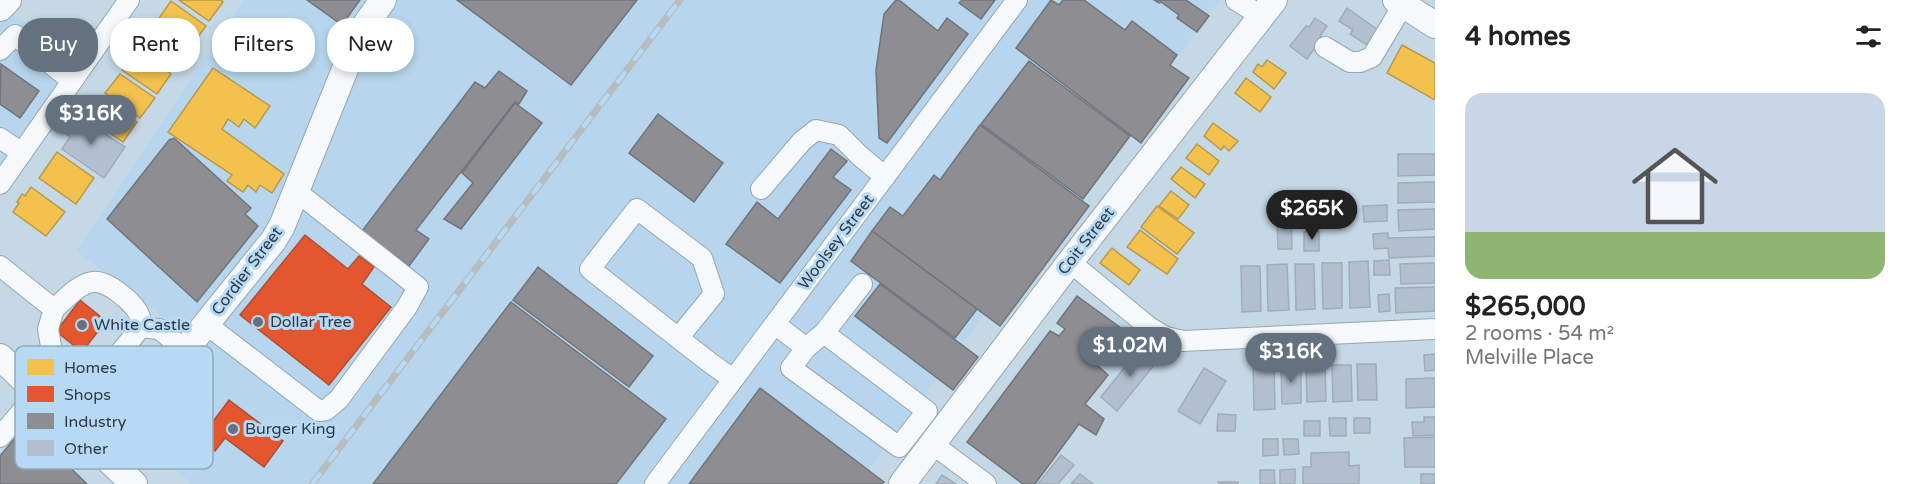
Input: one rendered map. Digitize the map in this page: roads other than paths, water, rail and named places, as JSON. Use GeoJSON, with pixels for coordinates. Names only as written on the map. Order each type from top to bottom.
{"type":"FeatureCollection","features":[{"type":"Feature","properties":{"kind":"main road"},"geometry":{"type":"LineString","coordinates":[[0,8],[8,0]]}},
{"type":"Feature","properties":{"kind":"main road","name":"Cordier Street"},"geometry":{"type":"LineString","coordinates":[[188,346],[273,241],[282,226],[354,47],[364,27],[383,0]]}},
{"type":"Feature","properties":{"kind":"main road"},"geometry":{"type":"LineString","coordinates":[[1399,2],[1435,25]]}},
{"type":"Feature","properties":{"kind":"main road","name":"Coit Street"},"geometry":{"type":"LineString","coordinates":[[902,484],[931,443],[1267,8]]}},
{"type":"Feature","properties":{"kind":"main road"},"geometry":{"type":"LineString","coordinates":[[0,357],[15,371]]}},
{"type":"Feature","properties":{"kind":"main road"},"geometry":{"type":"LineString","coordinates":[[119,469],[134,484]]}},
{"type":"Feature","properties":{"kind":"street"},"geometry":{"type":"LineString","coordinates":[[0,184],[129,0]]}},
{"type":"Feature","properties":{"kind":"street","name":"Woolsey Street"},"geometry":{"type":"LineString","coordinates":[[655,484],[1017,0]]}},
{"type":"Feature","properties":{"kind":"street"},"geometry":{"type":"LineString","coordinates":[[1236,0],[1267,8]]}},
{"type":"Feature","properties":{"kind":"street"},"geometry":{"type":"LineString","coordinates":[[1325,47],[1350,62],[1360,62],[1372,57],[1399,2]]}},
{"type":"Feature","properties":{"kind":"street"},"geometry":{"type":"LineString","coordinates":[[0,50],[15,35],[72,81]]}},
{"type":"Feature","properties":{"kind":"street"},"geometry":{"type":"LineString","coordinates":[[761,189],[802,141],[816,130],[840,135],[885,177]]}},
{"type":"Feature","properties":{"kind":"street"},"geometry":{"type":"LineString","coordinates":[[0,138],[21,153]]}},
{"type":"Feature","properties":{"kind":"street"},"geometry":{"type":"LineString","coordinates":[[206,324],[319,411],[326,410],[339,399],[407,306],[418,287],[297,192]]}},
{"type":"Feature","properties":{"kind":"street"},"geometry":{"type":"LineString","coordinates":[[679,337],[714,294],[702,258],[638,209],[590,269],[733,379]]}},
{"type":"Feature","properties":{"kind":"street"},"geometry":{"type":"LineString","coordinates":[[1070,262],[1149,327],[1166,337],[1183,341],[1435,329]]}},
{"type":"Feature","properties":{"kind":"street"},"geometry":{"type":"LineString","coordinates":[[0,266],[54,309]]}},
{"type":"Feature","properties":{"kind":"street"},"geometry":{"type":"LineString","coordinates":[[51,346],[48,329],[54,309],[79,287],[97,282],[112,288],[134,306],[140,316],[141,327],[126,346]]}},
{"type":"Feature","properties":{"kind":"street"},"geometry":{"type":"LineString","coordinates":[[824,333],[927,411],[899,447],[791,368],[806,348],[824,333],[862,284]]}},
{"type":"Feature","properties":{"kind":"street"},"geometry":{"type":"LineString","coordinates":[[775,324],[806,348]]}},
{"type":"Feature","properties":{"kind":"street"},"geometry":{"type":"LineString","coordinates":[[141,327],[159,329],[180,346]]}},
{"type":"Feature","properties":{"kind":"street"},"geometry":{"type":"LineString","coordinates":[[0,437],[15,417]]}},
{"type":"Feature","properties":{"kind":"street"},"geometry":{"type":"LineString","coordinates":[[931,443],[986,484]]}},
{"type":"Feature","properties":{"kind":"railway"},"geometry":{"type":"LineString","coordinates":[[312,484],[680,0]]}},
{"type":"Feature","properties":{"kind":"place","name":"Dollar Tree"},"geometry":{"type":"Point","coordinates":[258,322]}},
{"type":"Feature","properties":{"kind":"place","name":"White Castle"},"geometry":{"type":"Point","coordinates":[82,325]}},
{"type":"Feature","properties":{"kind":"place","name":"Burger King"},"geometry":{"type":"Point","coordinates":[233,429]}}]}
